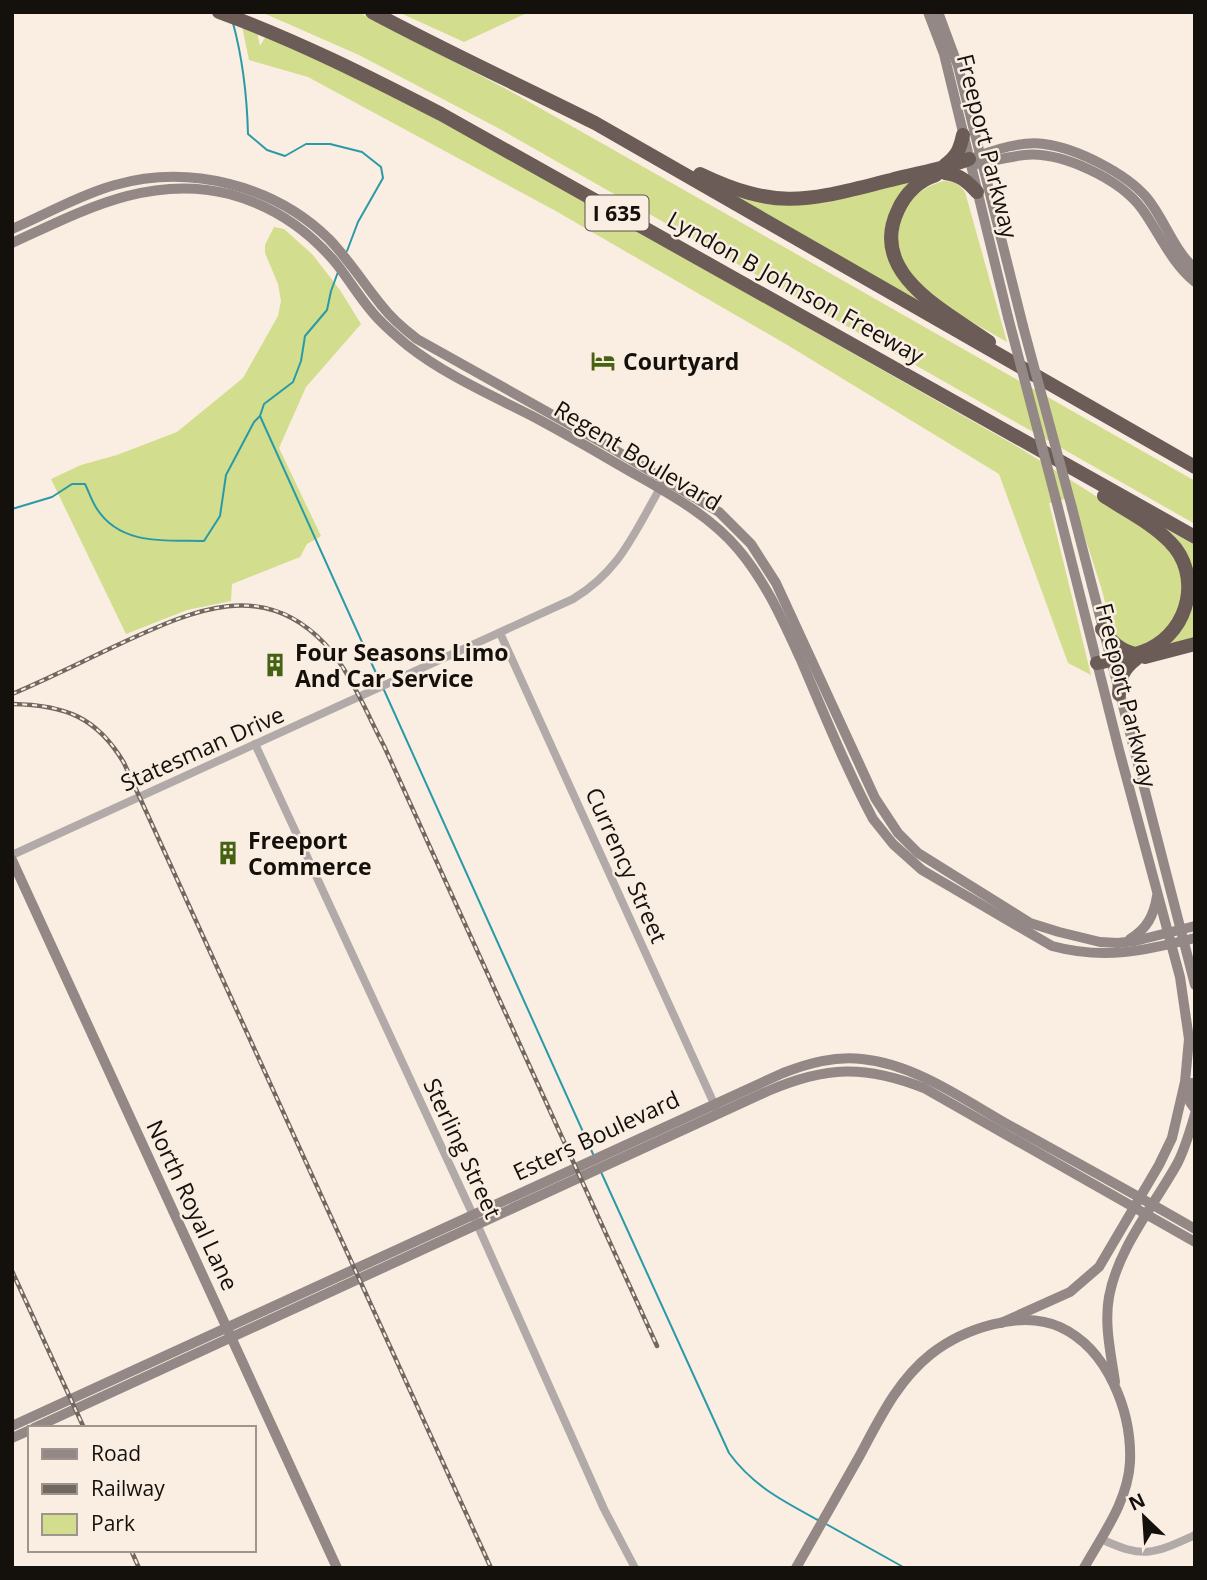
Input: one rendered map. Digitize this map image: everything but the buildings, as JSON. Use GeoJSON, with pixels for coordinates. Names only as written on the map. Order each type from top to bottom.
{"type":"FeatureCollection","features":[{"type":"Feature","properties":{"kind":"highway","name":"Lyndon B Johnson Freeway"},"geometry":{"type":"LineString","coordinates":[[219,12],[260,27],[359,72],[441,114],[1195,537]]}},
{"type":"Feature","properties":{"kind":"highway","name":"Lyndon B Johnson Freeway"},"geometry":{"type":"LineString","coordinates":[[372,12],[595,124],[1195,467]]}},
{"type":"Feature","properties":{"kind":"highway"},"geometry":{"type":"LineString","coordinates":[[595,124],[728,187],[768,198],[788,200],[828,196],[975,161]]}},
{"type":"Feature","properties":{"kind":"highway"},"geometry":{"type":"LineString","coordinates":[[963,135],[955,158],[944,170],[910,191],[897,211],[891,234],[894,257],[899,269],[913,287],[1046,384]]}},
{"type":"Feature","properties":{"kind":"highway"},"geometry":{"type":"LineString","coordinates":[[944,170],[967,180],[977,192]]}},
{"type":"Feature","properties":{"kind":"highway"},"geometry":{"type":"LineString","coordinates":[[969,411],[1154,529],[1170,542],[1180,556],[1189,579],[1189,592],[1183,615],[1164,639],[1135,657],[1126,667],[1120,678],[1119,694]]}},
{"type":"Feature","properties":{"kind":"highway"},"geometry":{"type":"LineString","coordinates":[[1102,629],[1112,642],[1135,657]]}},
{"type":"Feature","properties":{"kind":"highway"},"geometry":{"type":"LineString","coordinates":[[1104,664],[1195,644]]}},
{"type":"Feature","properties":{"kind":"main road","name":"Freeport Parkway"},"geometry":{"type":"LineString","coordinates":[[928,12],[944,54],[963,135],[975,161],[977,192],[1008,317],[1056,500],[1104,664],[1135,811],[1186,1003],[1189,1039],[1180,1109],[1172,1138],[1100,1267],[1057,1299],[1001,1322]]}},
{"type":"Feature","properties":{"kind":"main road","name":"Freeport Parkway"},"geometry":{"type":"LineString","coordinates":[[939,12],[958,66],[975,161],[1072,508],[1102,629],[1104,664],[1119,694],[1187,936],[1195,985]]}},
{"type":"Feature","properties":{"kind":"main road"},"geometry":{"type":"LineString","coordinates":[[975,161],[1000,148],[1044,144],[1102,164],[1135,186],[1147,198],[1195,282]]}},
{"type":"Feature","properties":{"kind":"main road","name":"Regent Boulevard"},"geometry":{"type":"LineString","coordinates":[[12,229],[112,186],[158,177],[214,180],[258,193],[342,253],[391,317],[417,339],[663,484],[719,512],[751,544],[783,597],[875,798],[908,844],[956,878],[1030,923],[1081,938],[1121,943],[1170,938],[1187,936],[1195,926]]}},
{"type":"Feature","properties":{"kind":"main road","name":"Regent Boulevard"},"geometry":{"type":"LineString","coordinates":[[12,243],[117,198],[159,189],[205,190],[278,208]]}},
{"type":"Feature","properties":{"kind":"main road","name":"Regent Boulevard"},"geometry":{"type":"LineString","coordinates":[[307,227],[373,313],[409,346],[436,365],[548,418]]}},
{"type":"Feature","properties":{"kind":"main road","name":"Regent Boulevard"},"geometry":{"type":"LineString","coordinates":[[663,484],[722,532],[738,548],[764,583],[861,796],[882,832],[906,857],[932,877],[1052,946],[1075,952],[1108,954],[1139,951],[1170,938]]}},
{"type":"Feature","properties":{"kind":"main road","name":"North Royal Lane"},"geometry":{"type":"LineString","coordinates":[[12,858],[337,1568]]}},
{"type":"Feature","properties":{"kind":"main road"},"geometry":{"type":"LineString","coordinates":[[1121,943],[1141,932],[1149,923],[1158,890]]}},
{"type":"Feature","properties":{"kind":"main road"},"geometry":{"type":"LineString","coordinates":[[1084,1568],[1115,1514],[1130,1462],[1125,1415],[1116,1388],[1107,1323],[1109,1296],[1121,1258],[1178,1161],[1195,1112],[1190,1101],[1192,1072],[1188,1060]]}},
{"type":"Feature","properties":{"kind":"main road","name":"Esters Boulevard"},"geometry":{"type":"LineString","coordinates":[[12,1426],[123,1381],[716,1109],[815,1074],[836,1071],[877,1073],[924,1088],[1137,1202],[1153,1203],[1195,1229]]}},
{"type":"Feature","properties":{"kind":"main road","name":"Esters Boulevard"},"geometry":{"type":"LineString","coordinates":[[1137,1202],[1146,1214],[1195,1242]]}},
{"type":"Feature","properties":{"kind":"main road"},"geometry":{"type":"LineString","coordinates":[[796,1568],[889,1403],[909,1374],[932,1353],[950,1342],[972,1331],[1001,1322],[1039,1321],[1063,1328],[1077,1338],[1097,1358],[1116,1388]]}},
{"type":"Feature","properties":{"kind":"main road","name":"Esters Boulevard"},"geometry":{"type":"LineString","coordinates":[[38,1426],[123,1381]]}},
{"type":"Feature","properties":{"kind":"street","name":"Statesman Drive"},"geometry":{"type":"LineString","coordinates":[[12,858],[573,599],[599,582],[611,570],[663,484]]}},
{"type":"Feature","properties":{"kind":"street","name":"Currency Street"},"geometry":{"type":"LineString","coordinates":[[500,633],[716,1109]]}},
{"type":"Feature","properties":{"kind":"street","name":"Sterling Street"},"geometry":{"type":"LineString","coordinates":[[255,744],[475,1220],[604,1509],[635,1568]]}},
{"type":"Feature","properties":{"kind":"street"},"geometry":{"type":"LineString","coordinates":[[1101,1539],[1129,1551],[1153,1552],[1195,1535]]}},
{"type":"Feature","properties":{"kind":"green space"},"geometry":{"type":"Polygon","coordinates":[[[261,12],[358,12],[510,91],[1195,481],[1195,524],[498,128],[359,55],[261,12]]]}},
{"type":"Feature","properties":{"kind":"green space"},"geometry":{"type":"Polygon","coordinates":[[[398,12],[529,12],[464,42],[398,12]]]}},
{"type":"Feature","properties":{"kind":"green space"},"geometry":{"type":"Polygon","coordinates":[[[242,26],[257,32],[260,46],[266,36],[405,99],[1018,447],[1110,505],[1162,542],[1173,554],[1182,591],[1176,614],[1169,625],[1160,634],[1139,646],[1127,646],[1115,639],[1072,497],[1049,503],[1091,675],[1068,663],[999,474],[789,346],[554,210],[308,77],[249,60],[242,26]]]}},
{"type":"Feature","properties":{"kind":"green space"},"geometry":{"type":"Polygon","coordinates":[[[933,173],[888,231],[929,308],[724,192],[756,200],[933,173]]]}},
{"type":"Feature","properties":{"kind":"green space"},"geometry":{"type":"Polygon","coordinates":[[[943,181],[956,183],[965,192],[1007,342],[932,296],[907,273],[900,261],[897,234],[903,211],[917,194],[943,181]]]}},
{"type":"Feature","properties":{"kind":"green space"},"geometry":{"type":"Polygon","coordinates":[[[274,227],[284,229],[312,254],[340,290],[361,324],[306,387],[279,448],[321,536],[307,544],[300,557],[232,584],[231,601],[187,610],[126,634],[51,479],[81,465],[117,455],[177,432],[243,378],[278,316],[281,301],[278,284],[265,253],[265,245],[274,227]]]}},
{"type":"Feature","properties":{"kind":"green space"},"geometry":{"type":"Polygon","coordinates":[[[1149,520],[1195,545],[1195,642],[1157,651],[1192,584],[1149,520]]]}},
{"type":"Feature","properties":{"kind":"waterway"},"geometry":{"type":"LineString","coordinates":[[233,23],[244,78],[248,134],[267,150],[285,156],[306,144],[330,144],[362,152],[381,167],[383,178],[358,222],[347,251]]}},
{"type":"Feature","properties":{"kind":"waterway"},"geometry":{"type":"LineString","coordinates":[[12,509],[52,497],[72,484],[85,484],[97,509],[118,529],[145,538],[204,541],[220,516],[226,475],[254,422],[260,416],[264,404],[293,382],[301,361],[305,336],[327,310],[338,272]]}},
{"type":"Feature","properties":{"kind":"waterway"},"geometry":{"type":"LineString","coordinates":[[260,416],[380,682]]}},
{"type":"Feature","properties":{"kind":"waterway"},"geometry":{"type":"LineString","coordinates":[[384,690],[593,1154]]}},
{"type":"Feature","properties":{"kind":"waterway"},"geometry":{"type":"LineString","coordinates":[[601,1172],[729,1453],[758,1484],[818,1520]]}},
{"type":"Feature","properties":{"kind":"waterway"},"geometry":{"type":"LineString","coordinates":[[826,1524],[905,1568]]}},
{"type":"Feature","properties":{"kind":"railway"},"geometry":{"type":"LineString","coordinates":[[12,694],[176,620],[228,606],[253,606],[277,611],[301,624],[325,644],[350,679],[384,746],[657,1346]]}},
{"type":"Feature","properties":{"kind":"railway"},"geometry":{"type":"LineString","coordinates":[[12,704],[48,707],[78,717],[103,735],[124,763],[491,1568]]}},
{"type":"Feature","properties":{"kind":"railway"},"geometry":{"type":"LineString","coordinates":[[12,1271],[83,1426]]}},
{"type":"Feature","properties":{"kind":"railway"},"geometry":{"type":"LineString","coordinates":[[132,1552],[139,1568]]}},
{"type":"Feature","properties":{"kind":"place","name":"Courtyard"},"geometry":{"type":"Point","coordinates":[603,361]}},
{"type":"Feature","properties":{"kind":"place","name":"Four Seasons Limo And Car Service"},"geometry":{"type":"Point","coordinates":[275,665]}},
{"type":"Feature","properties":{"kind":"place","name":"Freeport Commerce"},"geometry":{"type":"Point","coordinates":[228,853]}}]}
